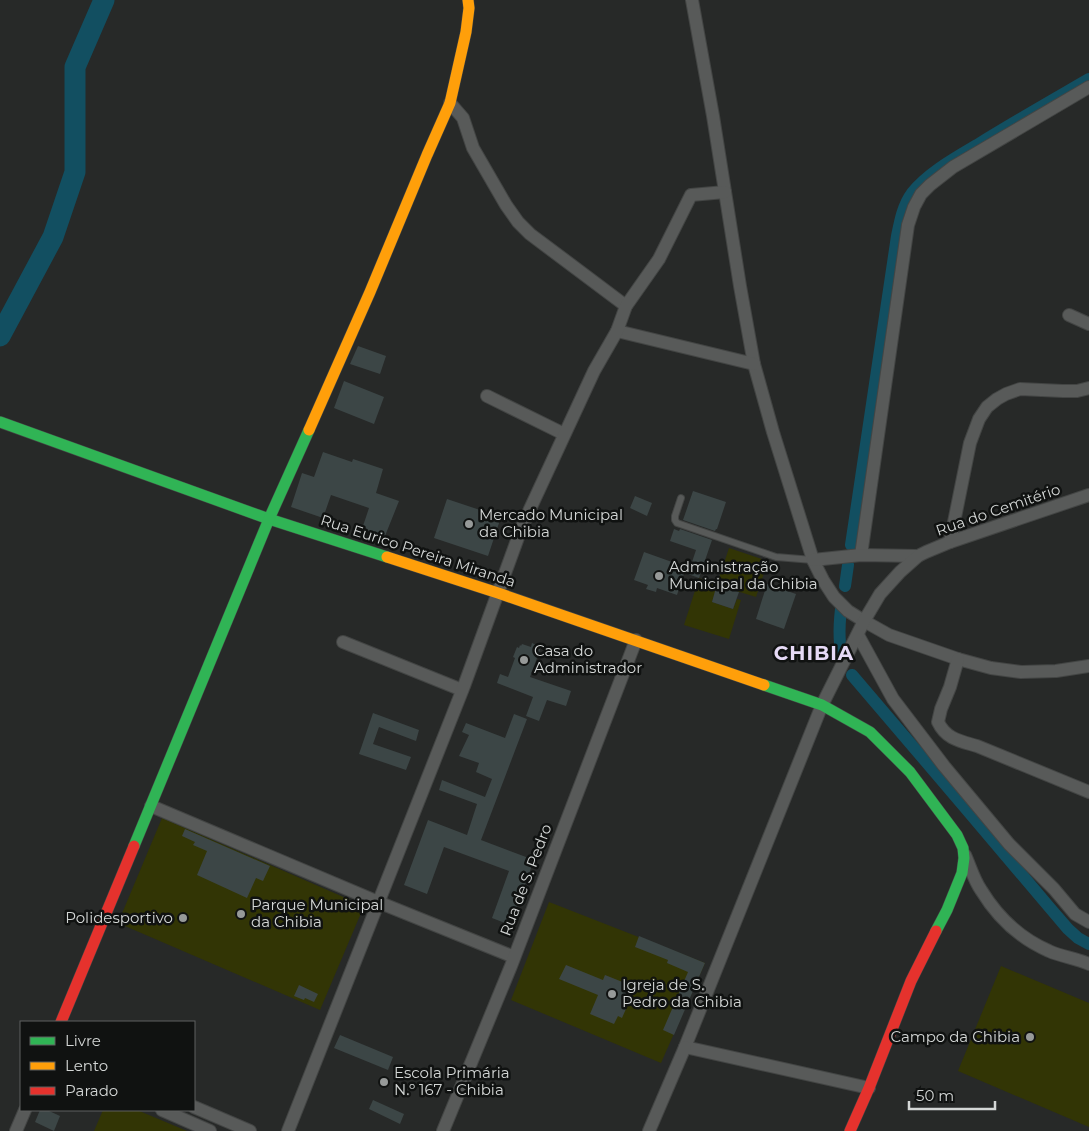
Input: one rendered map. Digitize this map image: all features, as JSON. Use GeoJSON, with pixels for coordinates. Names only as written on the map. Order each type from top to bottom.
{"type":"FeatureCollection","features":[{"type":"Feature","properties":{"kind":"street"},"geometry":{"type":"LineString","coordinates":[[61,1021],[269,519],[370,292],[426,155],[450,103],[466,32],[468,0]]}},
{"type":"Feature","properties":{"kind":"street"},"geometry":{"type":"LineString","coordinates":[[692,0],[754,364],[813,560],[823,580],[834,597],[848,611],[864,621],[890,635],[958,658],[991,668],[1021,672],[1056,671],[1089,666]]}},
{"type":"Feature","properties":{"kind":"street"},"geometry":{"type":"LineString","coordinates":[[861,555],[908,225],[914,208],[921,194],[953,167],[1089,87]]}},
{"type":"Feature","properties":{"kind":"street"},"geometry":{"type":"LineString","coordinates":[[450,103],[463,118],[473,148],[518,222],[530,234],[626,306]]}},
{"type":"Feature","properties":{"kind":"street"},"geometry":{"type":"LineString","coordinates":[[288,1131],[462,690],[520,532],[564,434],[594,371],[617,331],[626,306],[659,259],[691,195],[725,192]]}},
{"type":"Feature","properties":{"kind":"street"},"geometry":{"type":"LineString","coordinates":[[1069,315],[1089,324]]}},
{"type":"Feature","properties":{"kind":"street"},"geometry":{"type":"LineString","coordinates":[[617,331],[754,364]]}},
{"type":"Feature","properties":{"kind":"street"},"geometry":{"type":"LineString","coordinates":[[950,542],[970,443],[987,407],[1006,394],[1020,389],[1063,392],[1089,388]]}},
{"type":"Feature","properties":{"kind":"street"},"geometry":{"type":"LineString","coordinates":[[487,396],[564,434]]}},
{"type":"Feature","properties":{"kind":"street","name":"Rua Eurico Pereira Miranda"},"geometry":{"type":"LineString","coordinates":[[2,423],[269,519],[498,593],[822,705],[870,732],[910,772],[957,835],[963,848]]}},
{"type":"Feature","properties":{"kind":"street","name":"Rua do Cemitério"},"geometry":{"type":"LineString","coordinates":[[918,556],[950,542],[1089,495]]}},
{"type":"Feature","properties":{"kind":"street"},"geometry":{"type":"LineString","coordinates":[[813,560],[861,555],[918,556]]}},
{"type":"Feature","properties":{"kind":"street"},"geometry":{"type":"LineString","coordinates":[[649,1131],[685,1047],[822,705],[864,621],[880,594],[918,556]]}},
{"type":"Feature","properties":{"kind":"street"},"geometry":{"type":"LineString","coordinates":[[858,635],[893,699],[944,766],[1010,844],[1054,889],[1075,914],[1089,922]]}},
{"type":"Feature","properties":{"kind":"street","name":"Rua de S. Pedro"},"geometry":{"type":"LineString","coordinates":[[443,1131],[514,957],[636,640]]}},
{"type":"Feature","properties":{"kind":"street"},"geometry":{"type":"LineString","coordinates":[[343,642],[462,690]]}},
{"type":"Feature","properties":{"kind":"street"},"geometry":{"type":"LineString","coordinates":[[958,658],[938,722],[946,734],[1089,792]]}},
{"type":"Feature","properties":{"kind":"street"},"geometry":{"type":"LineString","coordinates":[[151,806],[514,957]]}},
{"type":"Feature","properties":{"kind":"street"},"geometry":{"type":"LineString","coordinates":[[963,848],[980,889],[1002,920],[1022,936],[1049,951],[1089,964]]}},
{"type":"Feature","properties":{"kind":"street"},"geometry":{"type":"LineString","coordinates":[[850,1131],[911,981],[947,910],[962,873],[963,848]]}},
{"type":"Feature","properties":{"kind":"street"},"geometry":{"type":"LineString","coordinates":[[685,1047],[869,1088]]}},
{"type":"Feature","properties":{"kind":"street"},"geometry":{"type":"LineString","coordinates":[[195,1107],[250,1131]]}},
{"type":"Feature","properties":{"kind":"street"},"geometry":{"type":"LineString","coordinates":[[16,1131],[25,1111]]}},
{"type":"Feature","properties":{"kind":"street"},"geometry":{"type":"LineString","coordinates":[[164,1111],[210,1131]]}},
{"type":"Feature","properties":{"kind":"lane"},"geometry":{"type":"LineString","coordinates":[[682,498],[675,516],[677,523],[776,557],[813,560]]}},
{"type":"Feature","properties":{"kind":"green space"},"geometry":{"type":"Polygon","coordinates":[[[729,548],[768,561],[756,597],[717,585],[712,602],[733,609],[737,599],[741,600],[729,639],[684,625],[699,578],[717,584],[729,548]]]}},
{"type":"Feature","properties":{"kind":"green space","name":"Parque Municipal da Chibia"},"geometry":{"type":"Polygon","coordinates":[[[162,818],[364,906],[320,1010],[118,923],[162,818]]]}},
{"type":"Feature","properties":{"kind":"green space"},"geometry":{"type":"Polygon","coordinates":[[[549,902],[705,963],[661,1063],[511,1000],[549,902]]]}},
{"type":"Feature","properties":{"kind":"green space","name":"Campo da Chibia"},"geometry":{"type":"Polygon","coordinates":[[[1001,966],[1089,1003],[1089,1127],[958,1071],[1001,966]]]}},
{"type":"Feature","properties":{"kind":"green space"},"geometry":{"type":"Polygon","coordinates":[[[103,1111],[139,1111],[187,1131],[94,1131],[103,1111]]]}},
{"type":"Feature","properties":{"kind":"building"},"geometry":{"type":"Polygon","coordinates":[[[358,346],[386,356],[380,374],[350,364],[358,346]]]}},
{"type":"Feature","properties":{"kind":"building"},"geometry":{"type":"Polygon","coordinates":[[[344,381],[384,397],[374,424],[334,408],[344,381]]]}},
{"type":"Feature","properties":{"kind":"building"},"geometry":{"type":"Polygon","coordinates":[[[323,452],[352,462],[353,459],[383,469],[376,493],[399,501],[385,536],[362,529],[369,508],[331,495],[323,518],[291,507],[302,473],[314,477],[323,452]]]}},
{"type":"Feature","properties":{"kind":"building"},"geometry":{"type":"Polygon","coordinates":[[[693,491],[726,502],[715,531],[683,520],[693,491]]]}},
{"type":"Feature","properties":{"kind":"building"},"geometry":{"type":"Polygon","coordinates":[[[635,496],[652,503],[647,516],[630,508],[635,496]]]}},
{"type":"Feature","properties":{"kind":"building"},"geometry":{"type":"Polygon","coordinates":[[[447,499],[501,517],[488,556],[434,538],[447,499]]]}},
{"type":"Feature","properties":{"kind":"building"},"geometry":{"type":"Polygon","coordinates":[[[674,529],[679,531],[680,529],[712,540],[699,578],[688,574],[696,550],[670,541],[674,529]]]}},
{"type":"Feature","properties":{"kind":"building","name":"Administração Municipal da Chibia"},"geometry":{"type":"Polygon","coordinates":[[[644,552],[686,567],[677,595],[657,588],[656,592],[646,589],[648,585],[634,580],[644,552]]]}},
{"type":"Feature","properties":{"kind":"building"},"geometry":{"type":"Polygon","coordinates":[[[717,584],[739,592],[733,609],[712,602],[717,584]]]}},
{"type":"Feature","properties":{"kind":"building"},"geometry":{"type":"Polygon","coordinates":[[[767,584],[796,594],[784,629],[756,619],[767,584]]]}},
{"type":"Feature","properties":{"kind":"building"},"geometry":{"type":"Polygon","coordinates":[[[532,643],[541,647],[530,677],[571,691],[566,706],[547,700],[539,721],[526,716],[533,697],[497,683],[500,674],[508,677],[517,647],[519,648],[522,644],[531,647],[532,643]]]}},
{"type":"Feature","properties":{"kind":"building"},"geometry":{"type":"Polygon","coordinates":[[[373,713],[419,730],[416,741],[379,727],[373,744],[411,757],[406,770],[359,754],[373,713]]]}},
{"type":"Feature","properties":{"kind":"building"},"geometry":{"type":"Polygon","coordinates":[[[514,714],[527,719],[481,840],[534,860],[510,925],[492,918],[509,871],[444,847],[427,894],[404,885],[428,820],[467,835],[477,804],[439,790],[442,780],[485,797],[492,779],[476,772],[479,763],[459,756],[469,735],[462,732],[466,723],[505,738],[514,714]]]}},
{"type":"Feature","properties":{"kind":"building"},"geometry":{"type":"Polygon","coordinates":[[[185,829],[270,866],[263,881],[256,878],[247,898],[197,875],[207,851],[193,845],[195,842],[182,836],[185,829]]]}},
{"type":"Feature","properties":{"kind":"building"},"geometry":{"type":"Polygon","coordinates":[[[639,936],[705,963],[674,1035],[663,1030],[688,972],[667,963],[668,960],[635,947],[639,936]]]}},
{"type":"Feature","properties":{"kind":"building","name":"Igreja de S. Pedro da Chibia"},"geometry":{"type":"Polygon","coordinates":[[[566,965],[603,980],[605,975],[630,985],[627,993],[632,995],[622,1018],[618,1016],[614,1024],[590,1014],[598,995],[559,979],[566,965]]]}},
{"type":"Feature","properties":{"kind":"building"},"geometry":{"type":"Polygon","coordinates":[[[299,985],[318,994],[314,1002],[294,996],[299,985]]]}},
{"type":"Feature","properties":{"kind":"building"},"geometry":{"type":"Polygon","coordinates":[[[340,1035],[393,1057],[388,1070],[334,1048],[340,1035]]]}},
{"type":"Feature","properties":{"kind":"building"},"geometry":{"type":"Polygon","coordinates":[[[373,1100],[404,1114],[400,1124],[369,1109],[373,1100]]]}},
{"type":"Feature","properties":{"kind":"building"},"geometry":{"type":"Polygon","coordinates":[[[40,1111],[49,1111],[60,1116],[54,1131],[35,1122],[40,1111]]]}},
{"type":"Feature","properties":{"kind":"waterway"},"geometry":{"type":"LineString","coordinates":[[0,336],[53,237],[75,172],[75,67],[104,0]]}},
{"type":"Feature","properties":{"kind":"waterway"},"geometry":{"type":"LineString","coordinates":[[851,545],[897,236],[906,203],[918,186],[942,166],[1089,79]]}},
{"type":"Feature","properties":{"kind":"waterway"},"geometry":{"type":"LineString","coordinates":[[845,586],[848,565]]}},
{"type":"Feature","properties":{"kind":"waterway"},"geometry":{"type":"LineString","coordinates":[[841,609],[839,634],[843,660]]}},
{"type":"Feature","properties":{"kind":"waterway"},"geometry":{"type":"LineString","coordinates":[[852,675],[1068,929],[1078,938],[1089,944]]}},
{"type":"Feature","properties":{"kind":"traffic: fast"},"geometry":{"type":"LineString","coordinates":[[0,422],[269,519],[387,557]]}},
{"type":"Feature","properties":{"kind":"traffic: fast"},"geometry":{"type":"LineString","coordinates":[[134,846],[269,519],[309,430]]}},
{"type":"Feature","properties":{"kind":"traffic: fast"},"geometry":{"type":"LineString","coordinates":[[764,685],[822,705],[870,732],[910,772],[957,835],[963,848],[962,873],[936,931]]}},
{"type":"Feature","properties":{"kind":"traffic: slow"},"geometry":{"type":"LineString","coordinates":[[309,430],[450,103],[466,32],[468,0]]}},
{"type":"Feature","properties":{"kind":"traffic: slow"},"geometry":{"type":"LineString","coordinates":[[387,557],[498,593],[764,685]]}},
{"type":"Feature","properties":{"kind":"traffic: jam"},"geometry":{"type":"LineString","coordinates":[[61,1021],[134,846]]}},
{"type":"Feature","properties":{"kind":"traffic: jam"},"geometry":{"type":"LineString","coordinates":[[850,1131],[911,981],[936,931]]}},
{"type":"Feature","properties":{"kind":"place","name":"Mercado Municipal da Chibia"},"geometry":{"type":"Point","coordinates":[469,524]}},
{"type":"Feature","properties":{"kind":"place","name":"Administração Municipal da Chibia"},"geometry":{"type":"Point","coordinates":[659,576]}},
{"type":"Feature","properties":{"kind":"place","name":"Casa do Administrador"},"geometry":{"type":"Point","coordinates":[524,660]}},
{"type":"Feature","properties":{"kind":"place","name":"Parque Municipal da Chibia"},"geometry":{"type":"Point","coordinates":[241,914]}},
{"type":"Feature","properties":{"kind":"place","name":"Polidesportivo"},"geometry":{"type":"Point","coordinates":[183,918]}},
{"type":"Feature","properties":{"kind":"place","name":"Igreja de S. Pedro da Chibia"},"geometry":{"type":"Point","coordinates":[612,994]}},
{"type":"Feature","properties":{"kind":"place","name":"Campo da Chibia"},"geometry":{"type":"Point","coordinates":[1030,1037]}},
{"type":"Feature","properties":{"kind":"place","name":"Escola Primária N.º 167 - Chibia"},"geometry":{"type":"Point","coordinates":[384,1082]}},
{"type":"Feature","properties":{"kind":"district","name":"CHIBIA"},"geometry":{"type":"Point","coordinates":[814,653]}}]}
